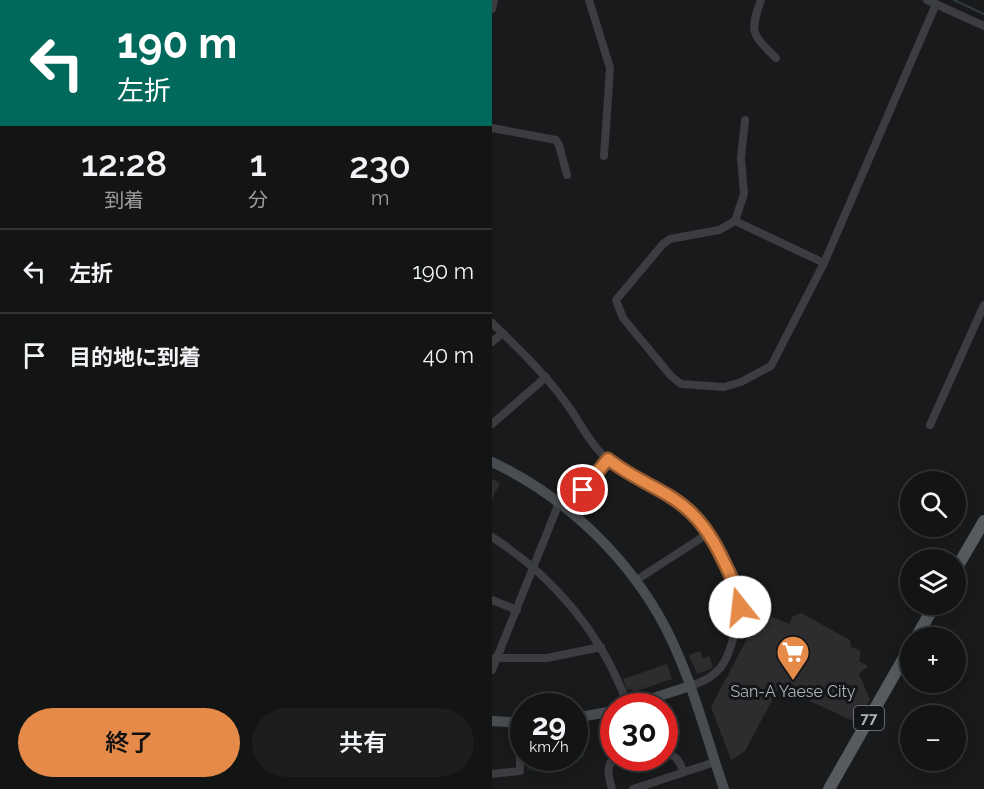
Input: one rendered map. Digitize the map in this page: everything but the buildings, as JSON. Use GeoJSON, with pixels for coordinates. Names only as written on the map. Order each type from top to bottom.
{"type":"FeatureCollection","features":[{"type":"Feature","properties":{"kind":"main road"},"geometry":{"type":"LineString","coordinates":[[966,552],[984,521]]}},
{"type":"Feature","properties":{"kind":"main road","name":"77"},"geometry":{"type":"LineString","coordinates":[[829,789],[900,665]]}},
{"type":"Feature","properties":{"kind":"street"},"geometry":{"type":"LineString","coordinates":[[492,9],[494,0]]}},
{"type":"Feature","properties":{"kind":"street"},"geometry":{"type":"LineString","coordinates":[[589,0],[610,68],[604,156]]}},
{"type":"Feature","properties":{"kind":"street"},"geometry":{"type":"LineString","coordinates":[[761,0],[754,19],[754,32],[758,40],[776,58]]}},
{"type":"Feature","properties":{"kind":"street"},"geometry":{"type":"LineString","coordinates":[[927,0],[984,26]]}},
{"type":"Feature","properties":{"kind":"street"},"geometry":{"type":"LineString","coordinates":[[745,120],[741,158],[744,194],[735,221],[719,230],[670,239],[663,244],[616,300],[623,318],[671,376],[681,384],[724,387],[741,382],[771,366],[824,262],[936,4]]}},
{"type":"Feature","properties":{"kind":"street"},"geometry":{"type":"LineString","coordinates":[[492,128],[556,140],[564,158],[567,175]]}},
{"type":"Feature","properties":{"kind":"street"},"geometry":{"type":"LineString","coordinates":[[735,221],[824,262]]}},
{"type":"Feature","properties":{"kind":"street"},"geometry":{"type":"LineString","coordinates":[[930,425],[984,305]]}},
{"type":"Feature","properties":{"kind":"street"},"geometry":{"type":"LineString","coordinates":[[492,323],[546,377],[608,459],[630,475],[683,505],[701,522],[709,533],[738,593],[740,607],[732,644],[723,665],[715,675],[704,682],[668,693]]}},
{"type":"Feature","properties":{"kind":"street"},"geometry":{"type":"LineString","coordinates":[[492,342],[503,333]]}},
{"type":"Feature","properties":{"kind":"street"},"geometry":{"type":"LineString","coordinates":[[492,424],[546,377]]}},
{"type":"Feature","properties":{"kind":"street"},"geometry":{"type":"LineString","coordinates":[[492,670],[495,658],[563,506],[608,459]]}},
{"type":"Feature","properties":{"kind":"street"},"geometry":{"type":"LineString","coordinates":[[492,462],[531,484],[586,525],[612,551],[635,581],[659,615],[675,648],[724,789]]}},
{"type":"Feature","properties":{"kind":"street"},"geometry":{"type":"LineString","coordinates":[[635,581],[709,533]]}},
{"type":"Feature","properties":{"kind":"street"},"geometry":{"type":"LineString","coordinates":[[492,537],[535,567],[574,609],[601,648],[623,693]]}},
{"type":"Feature","properties":{"kind":"street"},"geometry":{"type":"LineString","coordinates":[[492,600],[517,610]]}},
{"type":"Feature","properties":{"kind":"street"},"geometry":{"type":"LineString","coordinates":[[495,658],[546,658],[601,648]]}},
{"type":"Feature","properties":{"kind":"street"},"geometry":{"type":"LineString","coordinates":[[492,721],[510,722]]}},
{"type":"Feature","properties":{"kind":"street"},"geometry":{"type":"LineString","coordinates":[[678,760],[683,772]]}},
{"type":"Feature","properties":{"kind":"street"},"geometry":{"type":"LineString","coordinates":[[633,789],[715,762]]}},
{"type":"Feature","properties":{"kind":"street"},"geometry":{"type":"LineString","coordinates":[[492,774],[519,771]]}},
{"type":"Feature","properties":{"kind":"street"},"geometry":{"type":"LineString","coordinates":[[607,771],[612,789]]}},
{"type":"Feature","properties":{"kind":"waterway"},"geometry":{"type":"LineString","coordinates":[[954,0],[984,14]]}},
{"type":"Feature","properties":{"kind":"place","name":"San-A Yaese City"},"geometry":{"type":"Point","coordinates":[793,681]}},
{"type":"Feature","properties":{"kind":"route"},"geometry":{"type":"LineString","coordinates":[[583,490],[608,459],[630,475],[683,505],[701,522],[714,540],[738,593],[740,607]]}}]}
